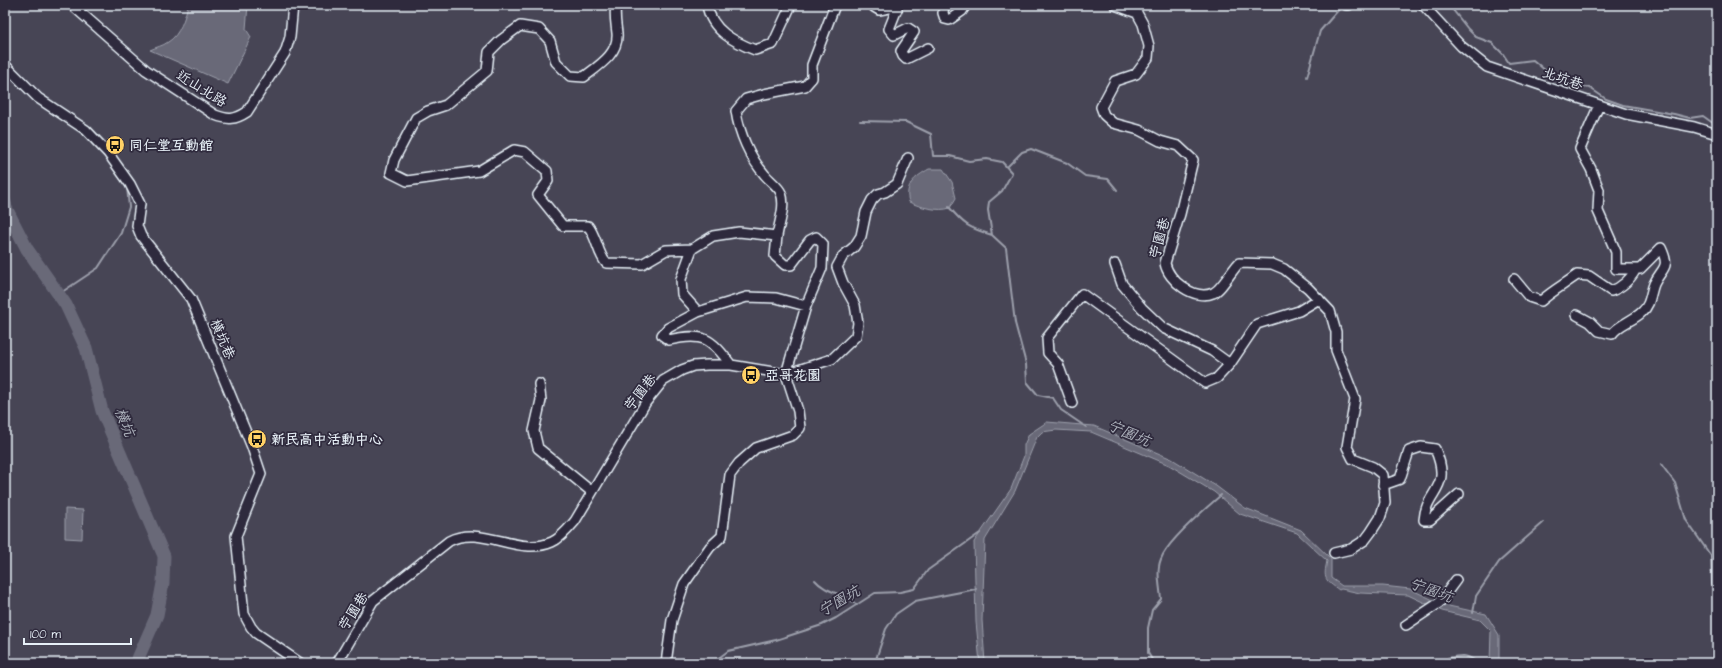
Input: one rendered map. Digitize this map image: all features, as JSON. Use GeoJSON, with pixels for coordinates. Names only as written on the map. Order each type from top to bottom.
{"type":"FeatureCollection","features":[{"type":"Feature","properties":{"kind":"street","name":"近山北路"},"geometry":{"type":"LineString","coordinates":[[72,5],[146,70],[215,115],[227,120],[239,117],[247,112],[285,53],[290,37],[293,5]]}},
{"type":"Feature","properties":{"kind":"street"},"geometry":{"type":"LineString","coordinates":[[616,5],[617,38],[611,55],[584,77],[570,76],[556,62],[550,41],[539,29],[520,26],[501,40],[489,52],[487,70],[446,105],[428,111],[416,118],[394,160],[390,173],[407,181],[479,171],[514,150],[525,152],[547,171],[548,181],[538,195],[563,226],[588,226],[594,233],[602,258],[606,263],[642,264],[666,250],[678,248],[692,249],[713,236],[739,232],[776,236]]}},
{"type":"Feature","properties":{"kind":"street"},"geometry":{"type":"LineString","coordinates":[[707,5],[708,12],[718,28],[735,42],[755,50],[773,44],[791,5]]}},
{"type":"Feature","properties":{"kind":"street"},"geometry":{"type":"LineString","coordinates":[[666,663],[672,620],[684,584],[710,547],[722,536],[730,475],[739,463],[756,448],[793,435],[800,428],[798,411],[786,374],[806,306],[822,268],[823,244],[816,237],[810,240],[791,265],[785,265],[775,256],[776,236],[783,203],[781,192],[764,174],[749,151],[737,119],[736,111],[746,99],[805,86],[812,78],[812,65],[834,5]]}},
{"type":"Feature","properties":{"kind":"street"},"geometry":{"type":"LineString","coordinates":[[874,5],[874,7],[879,10],[894,7],[897,9],[889,29],[891,33],[894,35],[908,28],[914,32],[901,51],[906,59],[928,48]]}},
{"type":"Feature","properties":{"kind":"street"},"geometry":{"type":"LineString","coordinates":[[944,5],[943,13],[945,19],[949,20],[962,12],[966,5]]}},
{"type":"Feature","properties":{"kind":"street","name":"苧園巷"},"geometry":{"type":"LineString","coordinates":[[1115,5],[1137,13],[1143,24],[1149,46],[1148,58],[1136,74],[1115,81],[1101,106],[1104,115],[1113,123],[1138,130],[1160,141],[1178,146],[1193,160],[1180,214],[1165,263],[1170,275],[1181,286],[1191,292],[1212,294],[1220,289],[1228,274],[1239,263],[1272,264],[1284,269],[1296,277],[1330,311],[1335,323],[1336,350],[1355,399],[1347,447],[1353,459],[1373,467],[1383,475],[1385,503],[1380,518],[1365,540],[1351,549],[1334,553]]}},
{"type":"Feature","properties":{"kind":"street","name":"北坑巷"},"geometry":{"type":"LineString","coordinates":[[1424,5],[1461,46],[1487,68],[1626,114],[1694,127],[1717,134]]}},
{"type":"Feature","properties":{"kind":"street","name":"橫坑巷"},"geometry":{"type":"LineString","coordinates":[[5,65],[38,98],[86,130],[108,153],[130,184],[140,204],[137,226],[141,236],[191,299],[249,440],[261,474],[236,536],[244,614],[256,633],[300,663]]}},
{"type":"Feature","properties":{"kind":"street"},"geometry":{"type":"LineString","coordinates":[[1577,315],[1590,322],[1599,331],[1612,334],[1616,328],[1642,312],[1651,299],[1654,284],[1664,271],[1666,258],[1661,248],[1640,269],[1616,269],[1616,252],[1598,211],[1599,190],[1591,169],[1580,149],[1599,105]]}},
{"type":"Feature","properties":{"kind":"street"},"geometry":{"type":"LineString","coordinates":[[786,374],[832,359],[856,336],[858,323],[855,305],[837,268],[843,256],[854,247],[861,236],[866,212],[872,200],[897,184],[908,158]]}},
{"type":"Feature","properties":{"kind":"street"},"geometry":{"type":"LineString","coordinates":[[692,249],[681,280],[682,294],[698,312]]}},
{"type":"Feature","properties":{"kind":"street"},"geometry":{"type":"LineString","coordinates":[[1115,264],[1122,284],[1142,308],[1163,328],[1212,351],[1230,364]]}},
{"type":"Feature","properties":{"kind":"street"},"geometry":{"type":"LineString","coordinates":[[1514,279],[1529,297],[1541,302],[1550,293],[1559,289],[1577,275],[1589,276],[1611,291],[1620,288],[1630,279],[1636,269]]}},
{"type":"Feature","properties":{"kind":"street"},"geometry":{"type":"LineString","coordinates":[[1072,403],[1058,364],[1048,353],[1047,338],[1082,294],[1205,383],[1217,378],[1230,364],[1257,324],[1299,312],[1319,299]]}},
{"type":"Feature","properties":{"kind":"street"},"geometry":{"type":"LineString","coordinates":[[731,365],[715,346],[703,337],[693,336],[669,340],[662,335],[668,328],[698,312],[747,297],[776,298],[806,306]]}},
{"type":"Feature","properties":{"kind":"street","name":"苧園巷"},"geometry":{"type":"LineString","coordinates":[[337,663],[373,601],[449,541],[459,536],[478,537],[529,547],[552,541],[575,521],[646,402],[663,381],[682,370],[693,366],[731,365],[786,374]]}},
{"type":"Feature","properties":{"kind":"street"},"geometry":{"type":"LineString","coordinates":[[539,384],[541,400],[534,431],[538,448],[592,492]]}},
{"type":"Feature","properties":{"kind":"street"},"geometry":{"type":"LineString","coordinates":[[1383,485],[1400,478],[1409,451],[1421,446],[1435,449],[1441,462],[1441,481],[1425,510],[1424,520],[1430,520],[1459,494]]}},
{"type":"Feature","properties":{"kind":"street"},"geometry":{"type":"LineString","coordinates":[[1406,625],[1438,603],[1456,580]]}},
{"type":"Feature","properties":{"kind":"shaded area"},"geometry":{"type":"Polygon","coordinates":[[[5,5],[1717,5],[1717,663],[5,663],[5,5]]]}},
{"type":"Feature","properties":{"kind":"water"},"geometry":{"type":"Polygon","coordinates":[[[188,5],[248,5],[246,29],[251,37],[228,84],[150,50],[166,43],[176,35],[184,20],[188,5]]]}},
{"type":"Feature","properties":{"kind":"water"},"geometry":{"type":"Polygon","coordinates":[[[929,169],[943,169],[952,182],[956,198],[950,208],[929,208],[918,206],[909,202],[909,186],[915,178],[929,169]]]}},
{"type":"Feature","properties":{"kind":"water"},"geometry":{"type":"Polygon","coordinates":[[[1047,422],[1094,426],[1172,459],[1216,486],[1245,508],[1301,530],[1331,559],[1331,578],[1342,586],[1383,586],[1410,589],[1444,605],[1486,614],[1499,635],[1499,663],[1490,663],[1491,631],[1480,620],[1442,611],[1408,595],[1360,593],[1341,589],[1339,590],[1326,578],[1325,572],[1327,561],[1297,533],[1240,514],[1214,492],[1169,465],[1091,432],[1056,430],[1042,432],[1037,437],[1015,491],[985,540],[982,620],[985,663],[980,663],[976,622],[974,542],[1011,489],[1024,456],[1024,445],[1029,434],[1047,422]]]}},
{"type":"Feature","properties":{"kind":"water"},"geometry":{"type":"Polygon","coordinates":[[[65,509],[83,510],[82,539],[65,538],[65,509]]]}},
{"type":"Feature","properties":{"kind":"waterway"},"geometry":{"type":"LineString","coordinates":[[1449,5],[1476,37],[1492,43],[1503,54],[1509,63],[1533,60],[1559,82],[1590,88],[1606,99],[1623,105],[1690,118],[1703,116],[1717,126]]}},
{"type":"Feature","properties":{"kind":"waterway"},"geometry":{"type":"LineString","coordinates":[[1307,77],[1320,31],[1340,8]]}},
{"type":"Feature","properties":{"kind":"waterway"},"geometry":{"type":"LineString","coordinates":[[860,121],[906,122],[931,134],[933,156],[950,156],[969,161],[987,159],[1002,162],[1012,173],[1002,191],[989,202],[988,210],[992,235],[1006,248],[1015,323],[1026,364],[1027,382],[1038,395],[1053,398],[1061,410],[1086,427]]}},
{"type":"Feature","properties":{"kind":"waterway"},"geometry":{"type":"LineString","coordinates":[[1007,167],[1022,152],[1031,149],[1067,163],[1085,176],[1108,179],[1117,190]]}},
{"type":"Feature","properties":{"kind":"waterway"},"geometry":{"type":"LineString","coordinates":[[59,294],[98,268],[121,233],[129,207],[127,187]]}},
{"type":"Feature","properties":{"kind":"waterway","name":"橫坑"},"geometry":{"type":"LineString","coordinates":[[5,203],[6,208],[27,249],[66,305],[86,348],[102,411],[164,556],[163,583],[157,615],[136,663]]}},
{"type":"Feature","properties":{"kind":"waterway"},"geometry":{"type":"LineString","coordinates":[[949,207],[963,222],[992,235]]}},
{"type":"Feature","properties":{"kind":"waterway"},"geometry":{"type":"LineString","coordinates":[[1661,464],[1675,483],[1686,520],[1711,556],[1712,583],[1717,602]]}},
{"type":"Feature","properties":{"kind":"waterway"},"geometry":{"type":"LineString","coordinates":[[1154,663],[1148,653],[1148,628],[1152,610],[1161,599],[1159,584],[1161,559],[1171,543],[1179,534],[1221,495]]}},
{"type":"Feature","properties":{"kind":"waterway"},"geometry":{"type":"LineString","coordinates":[[1473,613],[1476,596],[1499,562],[1543,523]]}},
{"type":"Feature","properties":{"kind":"waterway","name":"宁園坑"},"geometry":{"type":"LineString","coordinates":[[712,663],[728,651],[776,640],[822,625],[836,618],[875,593],[900,592],[914,589],[928,570],[980,533]]}},
{"type":"Feature","properties":{"kind":"waterway"},"geometry":{"type":"LineString","coordinates":[[815,580],[824,588],[852,601],[857,605]]}},
{"type":"Feature","properties":{"kind":"waterway"},"geometry":{"type":"LineString","coordinates":[[876,663],[886,629],[896,614],[915,601],[976,589]]}},
{"type":"Feature","properties":{"kind":"waterway"},"geometry":{"type":"LineString","coordinates":[[1446,663],[1448,658],[1460,656],[1470,658],[1478,663]]}},
{"type":"Feature","properties":{"kind":"place","name":"同仁堂互動館"},"geometry":{"type":"Point","coordinates":[115,145]}},
{"type":"Feature","properties":{"kind":"place","name":"亞哥花園"},"geometry":{"type":"Point","coordinates":[751,375]}},
{"type":"Feature","properties":{"kind":"place","name":"新民高中活動中心"},"geometry":{"type":"Point","coordinates":[257,439]}}]}
